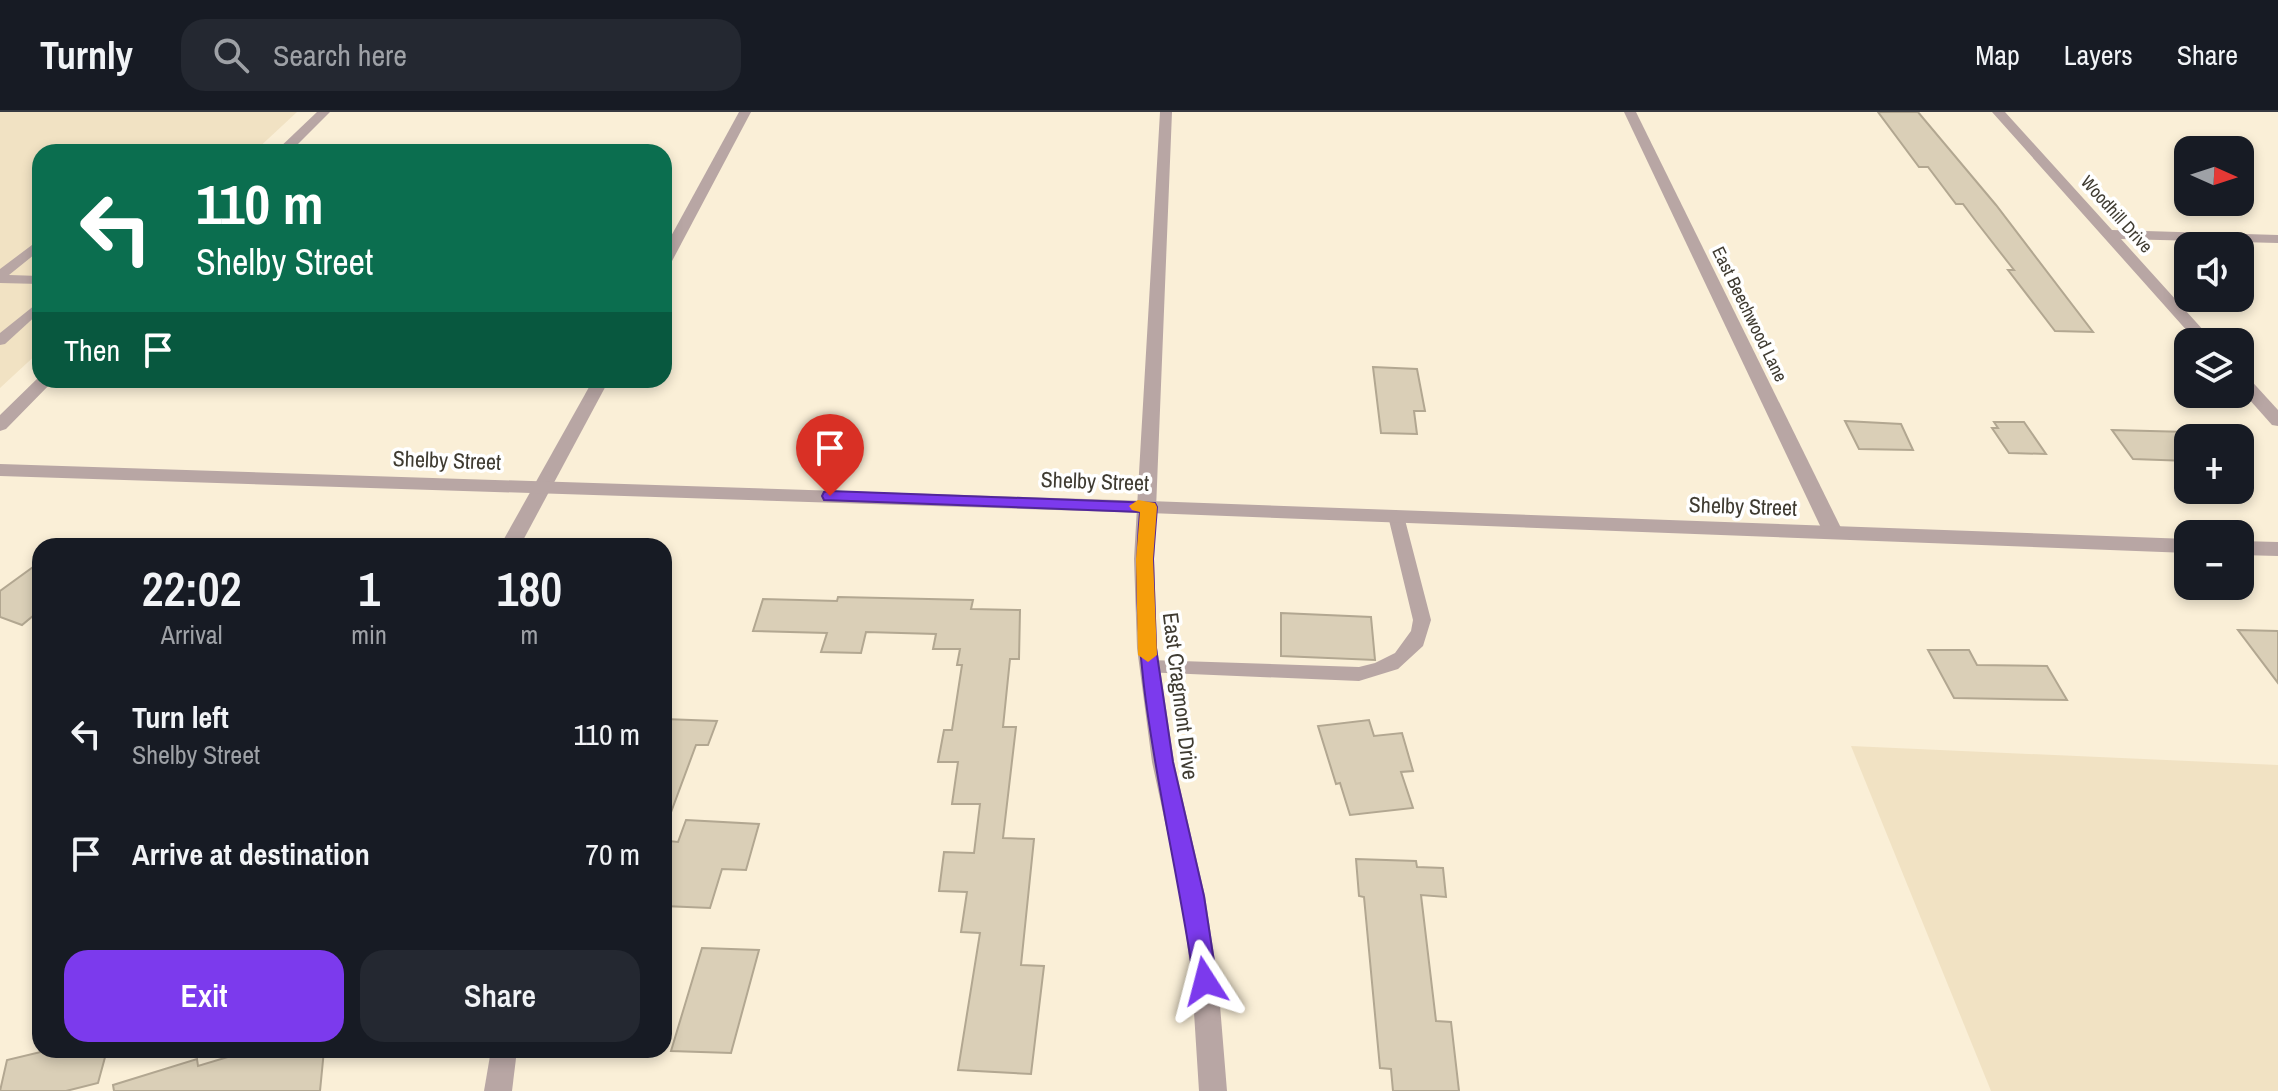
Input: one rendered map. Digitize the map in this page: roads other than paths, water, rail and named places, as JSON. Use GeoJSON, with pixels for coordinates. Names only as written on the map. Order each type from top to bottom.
{"type":"FeatureCollection","features":[{"type":"Feature","properties":{"kind":"street"},"geometry":{"type":"LineString","coordinates":[[290,144],[324,112]]}},
{"type":"Feature","properties":{"kind":"street"},"geometry":{"type":"LineString","coordinates":[[672,248],[745,112]]}},
{"type":"Feature","properties":{"kind":"street","name":"East Cragmont Drive"},"geometry":{"type":"LineString","coordinates":[[1166,112],[1149,507],[1144,559],[1150,667],[1163,762],[1193,896],[1210,1018],[1213,1091]]}},
{"type":"Feature","properties":{"kind":"street","name":"East Beechwood Lane"},"geometry":{"type":"LineString","coordinates":[[1630,112],[1834,534]]}},
{"type":"Feature","properties":{"kind":"street","name":"Woodhill Drive"},"geometry":{"type":"LineString","coordinates":[[1998,112],[2193,328]]}},
{"type":"Feature","properties":{"kind":"street"},"geometry":{"type":"LineString","coordinates":[[2109,234],[2278,239]]}},
{"type":"Feature","properties":{"kind":"street"},"geometry":{"type":"LineString","coordinates":[[0,425],[38,388]]}},
{"type":"Feature","properties":{"kind":"street"},"geometry":{"type":"LineString","coordinates":[[515,538],[597,388]]}},
{"type":"Feature","properties":{"kind":"street"},"geometry":{"type":"LineString","coordinates":[[2254,394],[2278,421]]}},
{"type":"Feature","properties":{"kind":"street","name":"Shelby Street"},"geometry":{"type":"LineString","coordinates":[[0,470],[1149,507],[2174,546]]}},
{"type":"Feature","properties":{"kind":"street"},"geometry":{"type":"LineString","coordinates":[[2254,548],[2278,549]]}},
{"type":"Feature","properties":{"kind":"street"},"geometry":{"type":"LineString","coordinates":[[498,1091],[503,1058]]}},
{"type":"Feature","properties":{"kind":"lane"},"geometry":{"type":"LineString","coordinates":[[0,278],[32,250]]}},
{"type":"Feature","properties":{"kind":"lane"},"geometry":{"type":"LineString","coordinates":[[0,278],[32,280]]}},
{"type":"Feature","properties":{"kind":"lane"},"geometry":{"type":"LineString","coordinates":[[0,341],[32,312]]}},
{"type":"Feature","properties":{"kind":"lane"},"geometry":{"type":"LineString","coordinates":[[1150,667],[1359,674],[1379,672],[1389,667],[1416,642],[1422,631],[1422,620],[1396,516]]}}]}
